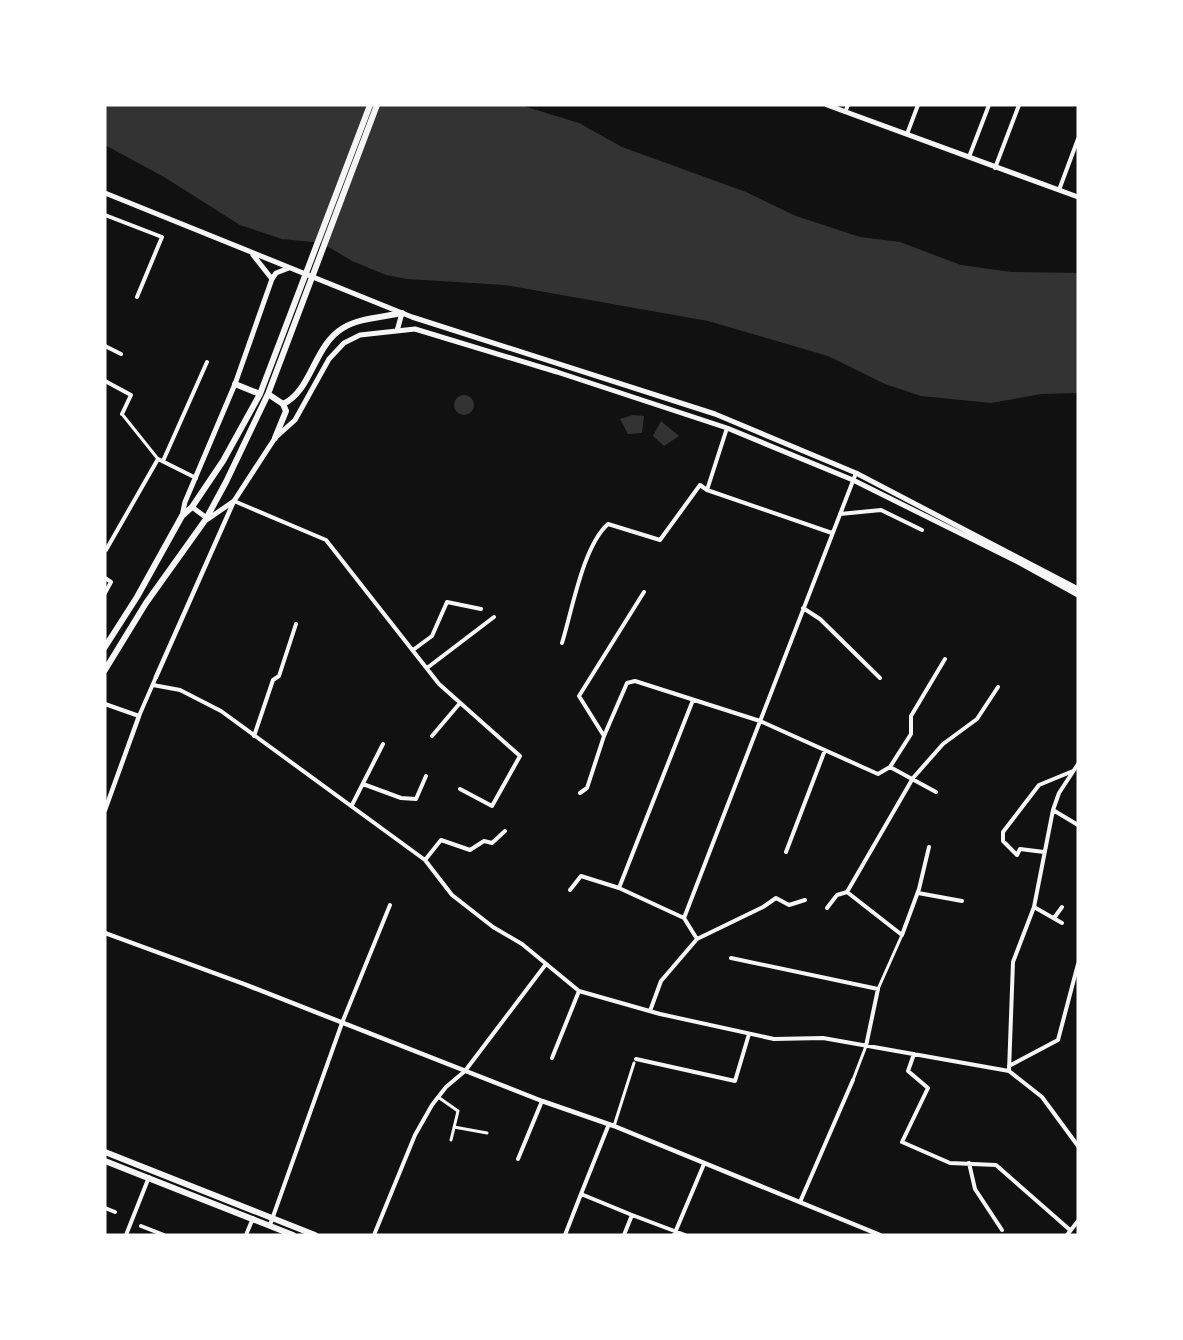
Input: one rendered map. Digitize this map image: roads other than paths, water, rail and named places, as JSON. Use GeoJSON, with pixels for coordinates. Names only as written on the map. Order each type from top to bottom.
{"type":"FeatureCollection","features":[{"type":"Feature","properties":{"kind":"main road"},"geometry":{"type":"LineString","coordinates":[[302,295],[370,105]]}},
{"type":"Feature","properties":{"kind":"main road"},"geometry":{"type":"LineString","coordinates":[[105,669],[146,603],[206,519],[226,482],[264,394],[377,105]]}},
{"type":"Feature","properties":{"kind":"main road"},"geometry":{"type":"LineString","coordinates":[[827,105],[1078,197]]}},
{"type":"Feature","properties":{"kind":"main road"},"geometry":{"type":"LineString","coordinates":[[105,193],[402,313],[716,414],[856,473],[1078,589]]}},
{"type":"Feature","properties":{"kind":"main road"},"geometry":{"type":"LineString","coordinates":[[249,252],[266,268],[272,279]]}},
{"type":"Feature","properties":{"kind":"main road"},"geometry":{"type":"LineString","coordinates":[[105,647],[137,597],[182,516],[185,502],[235,384],[272,279],[276,273],[291,268]]}},
{"type":"Feature","properties":{"kind":"main road"},"geometry":{"type":"LineString","coordinates":[[397,331],[402,313]]}},
{"type":"Feature","properties":{"kind":"main road"},"geometry":{"type":"LineString","coordinates":[[283,404],[295,397],[332,337],[344,327],[402,313]]}},
{"type":"Feature","properties":{"kind":"main road"},"geometry":{"type":"LineString","coordinates":[[275,438],[295,420],[329,359],[344,343],[360,335],[415,329],[557,372],[727,428],[810,461],[1020,563],[1078,595]]}},
{"type":"Feature","properties":{"kind":"main road"},"geometry":{"type":"LineString","coordinates":[[192,507],[206,519],[211,519],[234,501],[275,438],[286,414],[283,404],[264,394],[235,384]]}},
{"type":"Feature","properties":{"kind":"main road"},"geometry":{"type":"LineString","coordinates":[[182,516],[192,507],[223,461],[264,394]]}},
{"type":"Feature","properties":{"kind":"main road"},"geometry":{"type":"LineString","coordinates":[[105,1152],[315,1235]]}},
{"type":"Feature","properties":{"kind":"main road"},"geometry":{"type":"LineString","coordinates":[[105,1161],[293,1235]]}},
{"type":"Feature","properties":{"kind":"street"},"geometry":{"type":"LineString","coordinates":[[845,112],[848,105]]}},
{"type":"Feature","properties":{"kind":"street"},"geometry":{"type":"LineString","coordinates":[[907,134],[918,105]]}},
{"type":"Feature","properties":{"kind":"street"},"geometry":{"type":"LineString","coordinates":[[969,158],[989,105]]}},
{"type":"Feature","properties":{"kind":"street"},"geometry":{"type":"LineString","coordinates":[[995,168],[1018,105]]}},
{"type":"Feature","properties":{"kind":"street"},"geometry":{"type":"LineString","coordinates":[[1059,190],[1078,140]]}},
{"type":"Feature","properties":{"kind":"street"},"geometry":{"type":"LineString","coordinates":[[105,215],[162,237],[137,297]]}},
{"type":"Feature","properties":{"kind":"street"},"geometry":{"type":"LineString","coordinates":[[105,346],[121,354]]}},
{"type":"Feature","properties":{"kind":"street"},"geometry":{"type":"LineString","coordinates":[[164,461],[207,362]]}},
{"type":"Feature","properties":{"kind":"street"},"geometry":{"type":"LineString","coordinates":[[105,381],[131,395],[122,414],[158,459],[196,478]]}},
{"type":"Feature","properties":{"kind":"street"},"geometry":{"type":"LineString","coordinates":[[707,490],[727,428]]}},
{"type":"Feature","properties":{"kind":"street"},"geometry":{"type":"LineString","coordinates":[[106,550],[158,459]]}},
{"type":"Feature","properties":{"kind":"street"},"geometry":{"type":"LineString","coordinates":[[684,918],[856,473]]}},
{"type":"Feature","properties":{"kind":"street"},"geometry":{"type":"LineString","coordinates":[[562,644],[583,574],[596,539],[603,528],[608,524],[660,540],[692,492],[700,484],[707,490],[832,533]]}},
{"type":"Feature","properties":{"kind":"street"},"geometry":{"type":"LineString","coordinates":[[105,810],[139,716],[234,501],[326,540],[439,684],[520,756],[492,807],[460,789]]}},
{"type":"Feature","properties":{"kind":"street"},"geometry":{"type":"LineString","coordinates":[[839,514],[881,510],[922,531]]}},
{"type":"Feature","properties":{"kind":"street"},"geometry":{"type":"LineString","coordinates":[[105,578],[111,582],[105,593]]}},
{"type":"Feature","properties":{"kind":"street"},"geometry":{"type":"LineString","coordinates":[[604,736],[579,696],[644,592]]}},
{"type":"Feature","properties":{"kind":"street"},"geometry":{"type":"LineString","coordinates":[[413,650],[432,636],[447,602],[481,609]]}},
{"type":"Feature","properties":{"kind":"street"},"geometry":{"type":"LineString","coordinates":[[803,608],[819,619],[880,678]]}},
{"type":"Feature","properties":{"kind":"street"},"geometry":{"type":"LineString","coordinates":[[427,668],[494,617]]}},
{"type":"Feature","properties":{"kind":"street"},"geometry":{"type":"LineString","coordinates":[[254,736],[273,680],[279,676],[296,624]]}},
{"type":"Feature","properties":{"kind":"street"},"geometry":{"type":"LineString","coordinates":[[580,793],[587,788],[604,736],[627,683],[635,681],[760,721],[878,774],[890,767],[911,734],[910,716],[945,659]]}},
{"type":"Feature","properties":{"kind":"street"},"geometry":{"type":"LineString","coordinates":[[153,685],[180,690],[202,700],[352,806],[425,860],[452,895],[493,927],[522,944],[579,991],[650,1011],[774,1039],[823,1038],[1009,1071],[1042,1097],[1078,1146]]}},
{"type":"Feature","properties":{"kind":"street"},"geometry":{"type":"LineString","coordinates":[[827,908],[837,895],[848,892],[913,778],[943,744],[977,719],[998,687]]}},
{"type":"Feature","properties":{"kind":"street"},"geometry":{"type":"LineString","coordinates":[[619,888],[693,700]]}},
{"type":"Feature","properties":{"kind":"street"},"geometry":{"type":"LineString","coordinates":[[432,736],[460,703]]}},
{"type":"Feature","properties":{"kind":"street"},"geometry":{"type":"LineString","coordinates":[[105,704],[139,716]]}},
{"type":"Feature","properties":{"kind":"street"},"geometry":{"type":"LineString","coordinates":[[352,806],[383,744]]}},
{"type":"Feature","properties":{"kind":"street"},"geometry":{"type":"LineString","coordinates":[[786,852],[825,750]]}},
{"type":"Feature","properties":{"kind":"street"},"geometry":{"type":"LineString","coordinates":[[1009,1071],[1013,962],[1034,907],[1053,810],[1059,793],[1078,764]]}},
{"type":"Feature","properties":{"kind":"street"},"geometry":{"type":"LineString","coordinates":[[890,767],[936,792]]}},
{"type":"Feature","properties":{"kind":"street"},"geometry":{"type":"LineString","coordinates":[[1044,852],[1020,849],[1017,855],[1003,841],[1003,832],[1039,785],[1073,770]]}},
{"type":"Feature","properties":{"kind":"street"},"geometry":{"type":"LineString","coordinates":[[363,784],[393,795],[416,799],[426,776]]}},
{"type":"Feature","properties":{"kind":"street"},"geometry":{"type":"LineString","coordinates":[[1053,810],[1078,825]]}},
{"type":"Feature","properties":{"kind":"street"},"geometry":{"type":"LineString","coordinates":[[425,860],[441,840],[470,850],[484,841],[492,843],[505,831]]}},
{"type":"Feature","properties":{"kind":"street"},"geometry":{"type":"LineString","coordinates":[[800,1202],[866,1046],[878,989],[918,893],[928,847]]}},
{"type":"Feature","properties":{"kind":"street"},"geometry":{"type":"LineString","coordinates":[[570,890],[581,876],[619,888],[684,918],[697,939]]}},
{"type":"Feature","properties":{"kind":"street"},"geometry":{"type":"LineString","coordinates":[[848,892],[902,934]]}},
{"type":"Feature","properties":{"kind":"street"},"geometry":{"type":"LineString","coordinates":[[918,893],[962,901]]}},
{"type":"Feature","properties":{"kind":"street"},"geometry":{"type":"LineString","coordinates":[[650,1011],[661,981],[697,939],[763,907],[776,898],[789,905],[805,900]]}},
{"type":"Feature","properties":{"kind":"street"},"geometry":{"type":"LineString","coordinates":[[270,1225],[342,1023],[390,905]]}},
{"type":"Feature","properties":{"kind":"street"},"geometry":{"type":"LineString","coordinates":[[1034,907],[1062,923]]}},
{"type":"Feature","properties":{"kind":"street"},"geometry":{"type":"LineString","coordinates":[[1054,918],[1062,907]]}},
{"type":"Feature","properties":{"kind":"street"},"geometry":{"type":"LineString","coordinates":[[105,933],[542,1101],[612,1125],[880,1235]]}},
{"type":"Feature","properties":{"kind":"street"},"geometry":{"type":"LineString","coordinates":[[731,958],[878,989]]}},
{"type":"Feature","properties":{"kind":"street"},"geometry":{"type":"LineString","coordinates":[[374,1235],[415,1135],[438,1097],[465,1071],[546,964]]}},
{"type":"Feature","properties":{"kind":"street"},"geometry":{"type":"LineString","coordinates":[[1009,1066],[1058,1040],[1078,964]]}},
{"type":"Feature","properties":{"kind":"street"},"geometry":{"type":"LineString","coordinates":[[552,1058],[579,991]]}},
{"type":"Feature","properties":{"kind":"street"},"geometry":{"type":"LineString","coordinates":[[565,1235],[612,1125],[635,1061],[735,1081],[749,1034]]}},
{"type":"Feature","properties":{"kind":"street"},"geometry":{"type":"LineString","coordinates":[[914,1054],[908,1071],[928,1088],[902,1142],[950,1163],[969,1162],[996,1165],[1070,1230]]}},
{"type":"Feature","properties":{"kind":"street"},"geometry":{"type":"LineString","coordinates":[[438,1097],[458,1111],[451,1140]]}},
{"type":"Feature","properties":{"kind":"street"},"geometry":{"type":"LineString","coordinates":[[518,1159],[542,1101]]}},
{"type":"Feature","properties":{"kind":"street"},"geometry":{"type":"LineString","coordinates":[[454,1128],[487,1133]]}},
{"type":"Feature","properties":{"kind":"street"},"geometry":{"type":"LineString","coordinates":[[969,1162],[975,1189],[1002,1230]]}},
{"type":"Feature","properties":{"kind":"street"},"geometry":{"type":"LineString","coordinates":[[675,1233],[704,1164]]}},
{"type":"Feature","properties":{"kind":"street"},"geometry":{"type":"LineString","coordinates":[[126,1235],[148,1177]]}},
{"type":"Feature","properties":{"kind":"street"},"geometry":{"type":"LineString","coordinates":[[581,1194],[675,1233],[685,1235]]}},
{"type":"Feature","properties":{"kind":"street"},"geometry":{"type":"LineString","coordinates":[[105,1208],[115,1212]]}},
{"type":"Feature","properties":{"kind":"street"},"geometry":{"type":"LineString","coordinates":[[624,1235],[632,1215]]}},
{"type":"Feature","properties":{"kind":"street"},"geometry":{"type":"LineString","coordinates":[[246,1235],[253,1218]]}},
{"type":"Feature","properties":{"kind":"street"},"geometry":{"type":"LineString","coordinates":[[1067,1235],[1078,1221]]}},
{"type":"Feature","properties":{"kind":"street"},"geometry":{"type":"LineString","coordinates":[[141,1226],[164,1235]]}}]}
